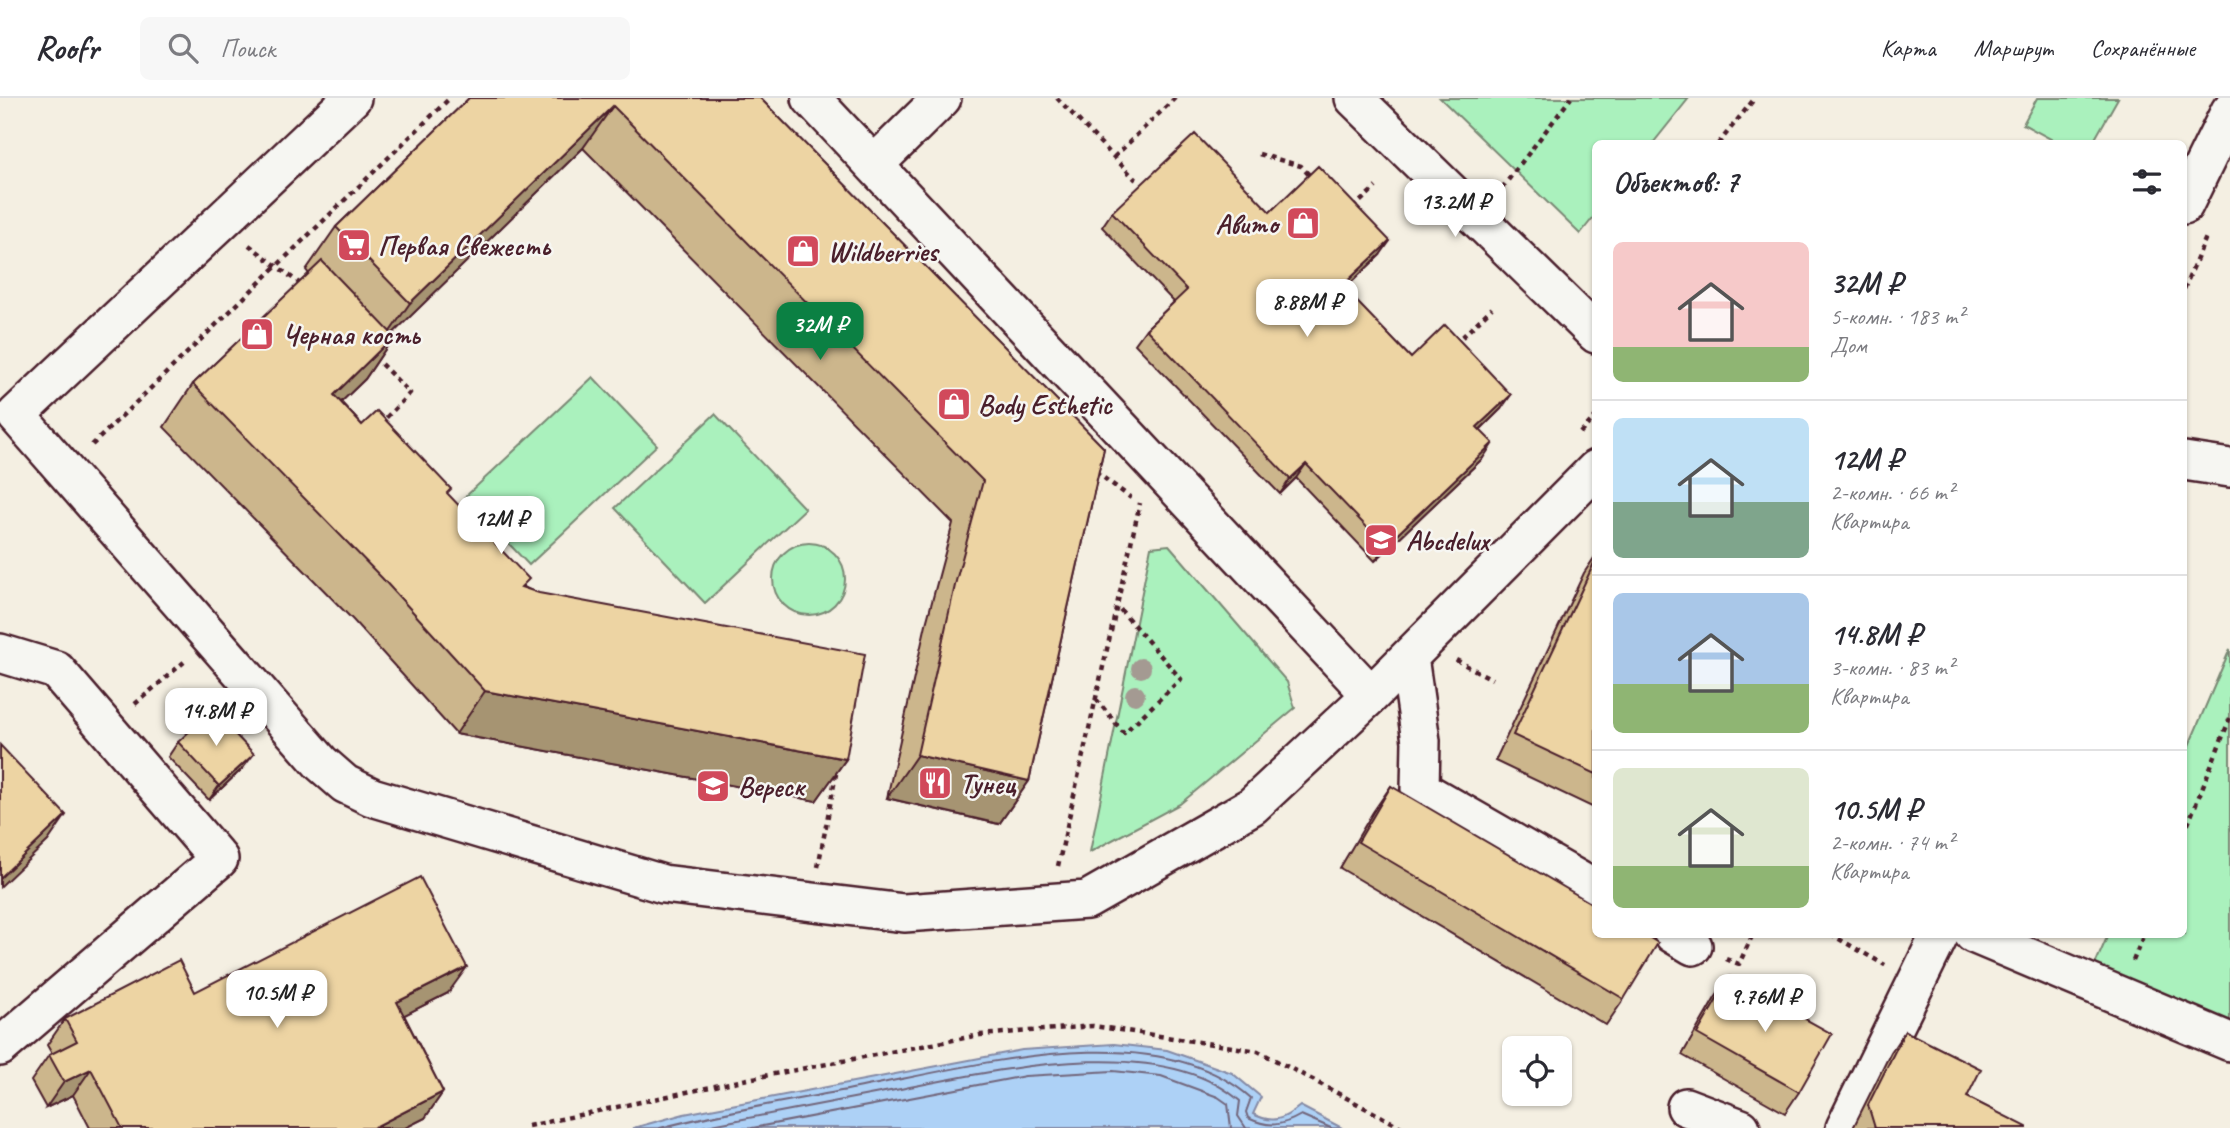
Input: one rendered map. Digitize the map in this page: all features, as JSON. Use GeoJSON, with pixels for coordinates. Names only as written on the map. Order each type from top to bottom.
{"type":"FeatureCollection","features":[{"type":"Feature","properties":{"kind":"street"},"geometry":{"type":"LineString","coordinates":[[352,98],[16,415],[321,763],[345,784],[372,797],[663,884],[904,914],[1087,900],[1252,806],[1589,488]]}},
{"type":"Feature","properties":{"kind":"street"},"geometry":{"type":"LineString","coordinates":[[811,98],[1371,695]]}},
{"type":"Feature","properties":{"kind":"street"},"geometry":{"type":"LineString","coordinates":[[874,165],[943,98]]}},
{"type":"Feature","properties":{"kind":"street"},"geometry":{"type":"LineString","coordinates":[[1354,98],[1591,320]]}},
{"type":"Feature","properties":{"kind":"street"},"geometry":{"type":"LineString","coordinates":[[2187,199],[2230,111]]}},
{"type":"Feature","properties":{"kind":"street"},"geometry":{"type":"LineString","coordinates":[[2187,461],[2230,468]]}},
{"type":"Feature","properties":{"kind":"street"},"geometry":{"type":"LineString","coordinates":[[0,653],[56,670],[219,859],[0,1047]]}},
{"type":"Feature","properties":{"kind":"street"},"geometry":{"type":"LineString","coordinates":[[1409,657],[1421,741],[1420,789],[1592,888]]}},
{"type":"Feature","properties":{"kind":"street"},"geometry":{"type":"LineString","coordinates":[[1845,1128],[1938,938]]}},
{"type":"Feature","properties":{"kind":"street"},"geometry":{"type":"LineString","coordinates":[[1983,938],[2230,1042]]}},
{"type":"Feature","properties":{"kind":"street"},"geometry":{"type":"LineString","coordinates":[[1686,1107],[1741,1128]]}},
{"type":"Feature","properties":{"kind":"path"},"geometry":{"type":"LineString","coordinates":[[83,453],[450,98]]}},
{"type":"Feature","properties":{"kind":"path"},"geometry":{"type":"LineString","coordinates":[[1057,98],[1136,180]]}},
{"type":"Feature","properties":{"kind":"path"},"geometry":{"type":"LineString","coordinates":[[1114,157],[1175,98]]}},
{"type":"Feature","properties":{"kind":"path"},"geometry":{"type":"LineString","coordinates":[[1502,188],[1571,98]]}},
{"type":"Feature","properties":{"kind":"path"},"geometry":{"type":"LineString","coordinates":[[1721,140],[1755,98]]}},
{"type":"Feature","properties":{"kind":"path"},"geometry":{"type":"LineString","coordinates":[[1259,154],[1301,166],[1320,185]]}},
{"type":"Feature","properties":{"kind":"path"},"geometry":{"type":"LineString","coordinates":[[1348,214],[1376,187]]}},
{"type":"Feature","properties":{"kind":"path"},"geometry":{"type":"LineString","coordinates":[[218,224],[279,264],[310,293]]}},
{"type":"Feature","properties":{"kind":"path"},"geometry":{"type":"LineString","coordinates":[[1451,348],[1492,308]]}},
{"type":"Feature","properties":{"kind":"path"},"geometry":{"type":"LineString","coordinates":[[365,348],[410,393],[373,431]]}},
{"type":"Feature","properties":{"kind":"path"},"geometry":{"type":"LineString","coordinates":[[1577,436],[1592,420]]}},
{"type":"Feature","properties":{"kind":"path"},"geometry":{"type":"LineString","coordinates":[[1067,869],[1056,872],[1151,458]]}},
{"type":"Feature","properties":{"kind":"path"},"geometry":{"type":"LineString","coordinates":[[1094,470],[1140,504]]}},
{"type":"Feature","properties":{"kind":"path"},"geometry":{"type":"LineString","coordinates":[[1096,699],[1124,733],[1181,679],[1117,606]]}},
{"type":"Feature","properties":{"kind":"path"},"geometry":{"type":"LineString","coordinates":[[1455,659],[1492,679]]}},
{"type":"Feature","properties":{"kind":"path"},"geometry":{"type":"LineString","coordinates":[[127,711],[186,660]]}},
{"type":"Feature","properties":{"kind":"path"},"geometry":{"type":"LineString","coordinates":[[2187,826],[2230,718]]}},
{"type":"Feature","properties":{"kind":"path"},"geometry":{"type":"LineString","coordinates":[[812,902],[837,766]]}},
{"type":"Feature","properties":{"kind":"path"},"geometry":{"type":"LineString","coordinates":[[1837,938],[1916,983]]}},
{"type":"Feature","properties":{"kind":"path"},"geometry":{"type":"LineString","coordinates":[[528,1126],[748,1079],[980,1035],[1093,1026],[1258,1051],[1403,1128]]}},
{"type":"Feature","properties":{"kind":"green space"},"geometry":{"type":"Polygon","coordinates":[[[1440,98],[1689,98],[1655,140],[1592,140],[1592,219],[1580,234],[1440,98]]]}},
{"type":"Feature","properties":{"kind":"green space"},"geometry":{"type":"Polygon","coordinates":[[[2037,98],[2118,98],[2094,140],[2052,140],[2023,124],[2037,98]]]}},
{"type":"Feature","properties":{"kind":"green space"},"geometry":{"type":"Polygon","coordinates":[[[593,377],[657,445],[529,565],[465,497],[593,377]]]}},
{"type":"Feature","properties":{"kind":"green space"},"geometry":{"type":"Polygon","coordinates":[[[715,414],[805,509],[705,603],[615,508],[715,414]]]}},
{"type":"Feature","properties":{"kind":"green space"},"geometry":{"type":"Polygon","coordinates":[[[809,543],[829,549],[839,559],[845,579],[839,599],[829,609],[809,615],[789,609],[779,599],[773,579],[779,559],[789,549],[809,543]]]}},
{"type":"Feature","properties":{"kind":"green space"},"geometry":{"type":"Polygon","coordinates":[[[1169,545],[1287,682],[1295,708],[1180,804],[1090,852],[1151,547],[1169,545]]]}},
{"type":"Feature","properties":{"kind":"green space"},"geometry":{"type":"Polygon","coordinates":[[[2230,649],[2230,1025],[2094,967],[2107,938],[2187,938],[2187,750],[2230,649]]]}},
{"type":"Feature","properties":{"kind":"water"},"geometry":{"type":"Polygon","coordinates":[[[1114,1044],[1167,1050],[1232,1073],[1261,1097],[1253,1114],[1260,1117],[1277,1119],[1300,1106],[1342,1128],[633,1128],[684,1114],[1022,1050],[1114,1044]]]}},
{"type":"Feature","properties":{"kind":"building"},"geometry":{"type":"Polygon","coordinates":[[[469,98],[760,98],[1104,448],[1029,781],[917,755],[956,581],[983,481],[613,106],[410,303],[336,227],[469,98]]]}},
{"type":"Feature","properties":{"kind":"building"},"geometry":{"type":"Polygon","coordinates":[[[1195,134],[1270,212],[1318,166],[1390,241],[1342,286],[1411,358],[1445,325],[1511,395],[1477,427],[1493,443],[1385,546],[1306,464],[1290,479],[1146,329],[1187,290],[1112,212],[1195,134]]]}},
{"type":"Feature","properties":{"kind":"building"},"geometry":{"type":"Polygon","coordinates":[[[322,261],[394,336],[334,395],[362,425],[377,411],[451,489],[447,493],[529,579],[521,587],[539,593],[865,654],[846,759],[485,691],[382,578],[193,384],[322,261]]]}},
{"type":"Feature","properties":{"kind":"building"},"geometry":{"type":"Polygon","coordinates":[[[1592,567],[1592,772],[1513,735],[1592,567]]]}},
{"type":"Feature","properties":{"kind":"building"},"geometry":{"type":"Polygon","coordinates":[[[212,710],[254,754],[219,786],[178,742],[212,710]]]}},
{"type":"Feature","properties":{"kind":"building"},"geometry":{"type":"Polygon","coordinates":[[[0,745],[66,815],[0,878],[0,745]]]}},
{"type":"Feature","properties":{"kind":"building"},"geometry":{"type":"Polygon","coordinates":[[[1391,786],[1592,904],[1592,938],[1650,938],[1658,943],[1624,999],[1358,842],[1391,786]]]}},
{"type":"Feature","properties":{"kind":"building"},"geometry":{"type":"Polygon","coordinates":[[[420,877],[467,967],[397,1002],[443,1092],[373,1128],[122,1128],[91,1069],[64,1082],[49,1055],[77,1041],[65,1019],[179,960],[195,992],[420,877]]]}},
{"type":"Feature","properties":{"kind":"building"},"geometry":{"type":"Polygon","coordinates":[[[1730,977],[1832,1034],[1799,1092],[1697,1034],[1730,977]]]}},
{"type":"Feature","properties":{"kind":"building"},"geometry":{"type":"Polygon","coordinates":[[[1905,1031],[1981,1069],[1967,1097],[2027,1128],[1875,1128],[1868,1105],[1905,1031]]]}},
{"type":"Feature","properties":{"kind":"place","name":"Авито"},"geometry":{"type":"Point","coordinates":[1303,223]}},
{"type":"Feature","properties":{"kind":"place","name":"Первая Свежесть"},"geometry":{"type":"Point","coordinates":[354,245]}},
{"type":"Feature","properties":{"kind":"place","name":"Wildberries"},"geometry":{"type":"Point","coordinates":[803,251]}},
{"type":"Feature","properties":{"kind":"place","name":"Черная кость"},"geometry":{"type":"Point","coordinates":[257,334]}},
{"type":"Feature","properties":{"kind":"place","name":"Body Esthetic"},"geometry":{"type":"Point","coordinates":[954,404]}},
{"type":"Feature","properties":{"kind":"place","name":"Abcdelux"},"geometry":{"type":"Point","coordinates":[1381,540]}},
{"type":"Feature","properties":{"kind":"place","name":"Тунец"},"geometry":{"type":"Point","coordinates":[935,783]}},
{"type":"Feature","properties":{"kind":"place","name":"Вереcк"},"geometry":{"type":"Point","coordinates":[713,786]}}]}
